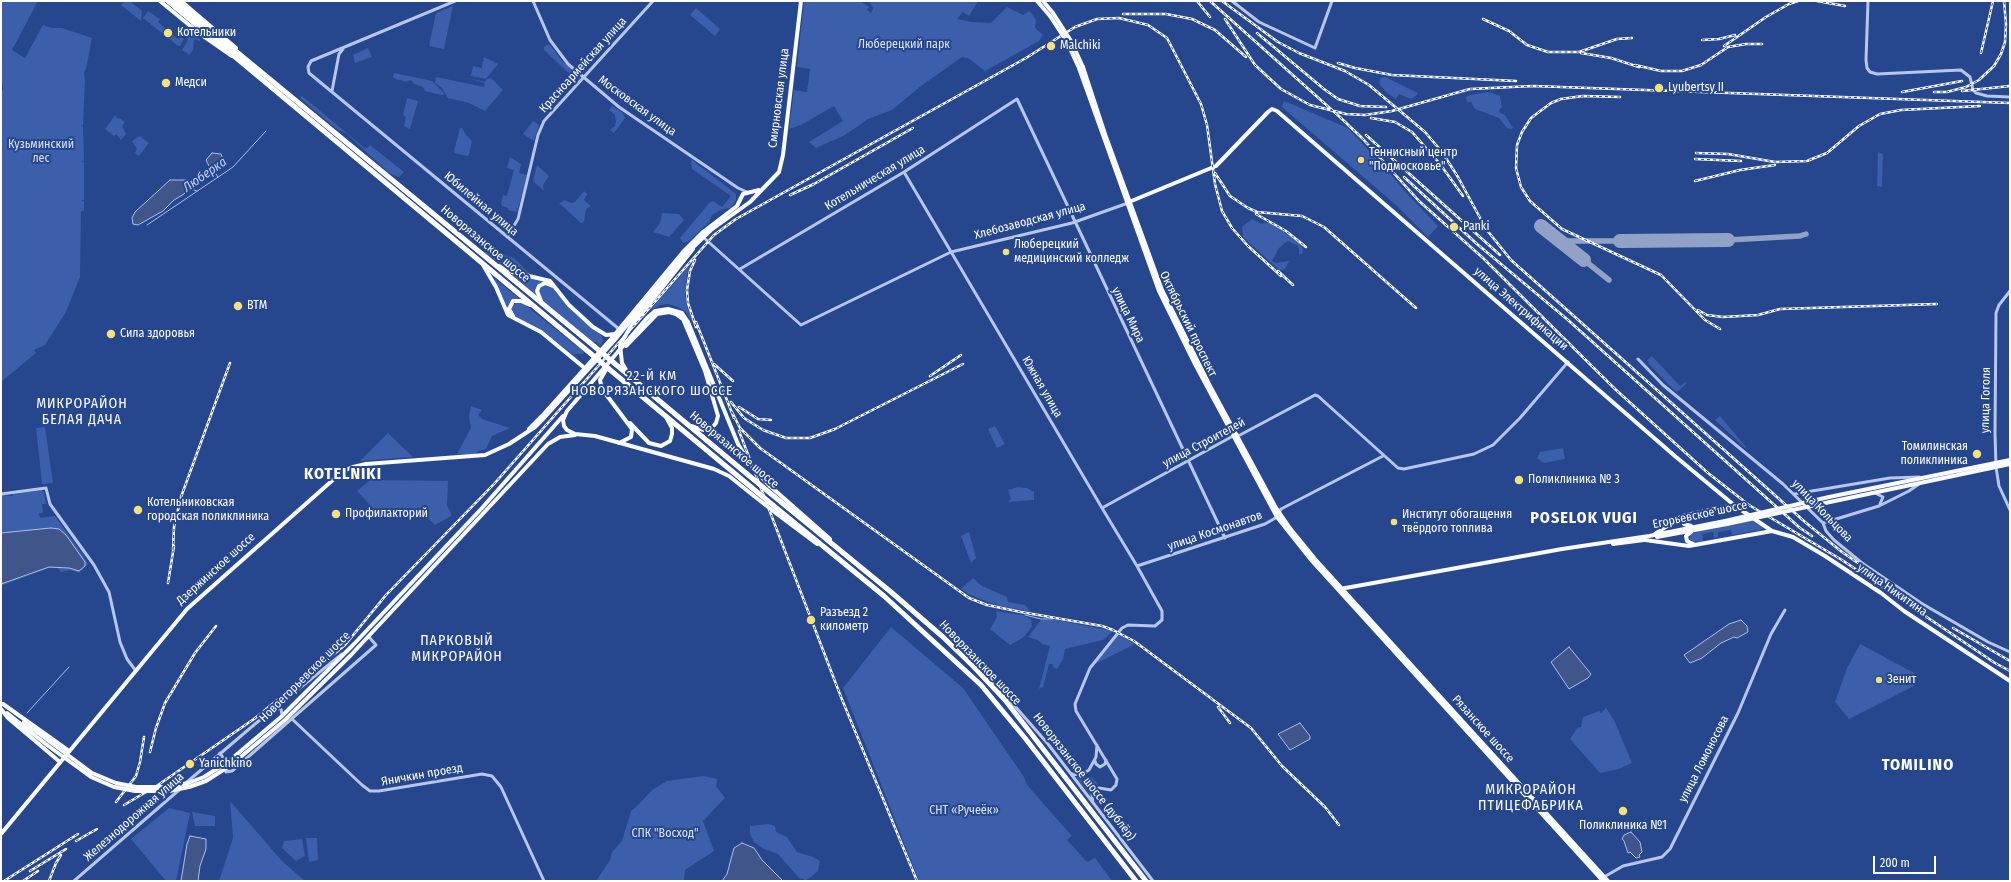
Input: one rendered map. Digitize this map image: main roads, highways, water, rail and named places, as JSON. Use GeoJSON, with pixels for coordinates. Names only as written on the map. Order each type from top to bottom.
{"type":"FeatureCollection","features":[{"type":"Feature","properties":{"kind":"highway","name":"Новорязанское шоссе"},"geometry":{"type":"LineString","coordinates":[[168,1],[242,59],[595,347],[943,637],[1005,700],[1146,881]]}},
{"type":"Feature","properties":{"kind":"highway","name":"Новорязанское шоссе"},"geometry":{"type":"LineString","coordinates":[[175,1],[534,307],[910,618],[981,685],[1021,732],[1136,881]]}},
{"type":"Feature","properties":{"kind":"main road"},"geometry":{"type":"LineString","coordinates":[[160,1],[215,46],[242,59]]}},
{"type":"Feature","properties":{"kind":"main road"},"geometry":{"type":"LineString","coordinates":[[181,1],[225,37],[242,59]]}},
{"type":"Feature","properties":{"kind":"main road","name":"Смирновская улица"},"geometry":{"type":"LineString","coordinates":[[612,340],[668,274],[703,237],[752,200],[775,177],[781,166],[801,1]]}},
{"type":"Feature","properties":{"kind":"main road","name":"Октябрьский проспект"},"geometry":{"type":"LineString","coordinates":[[1037,1],[1051,15],[1072,41],[1128,202],[1162,290],[1235,436],[1277,517],[1299,546],[1340,590]]}},
{"type":"Feature","properties":{"kind":"main road","name":"Октябрьский проспект"},"geometry":{"type":"LineString","coordinates":[[1043,1],[1051,15]]}},
{"type":"Feature","properties":{"kind":"main road","name":"Хлебозаводская улица"},"geometry":{"type":"LineString","coordinates":[[1128,202],[1216,166],[1272,109]]}},
{"type":"Feature","properties":{"kind":"main road","name":"улица Электрификации"},"geometry":{"type":"LineString","coordinates":[[1272,109],[1277,111],[1343,166],[1729,502],[1759,522]]}},
{"type":"Feature","properties":{"kind":"main road"},"geometry":{"type":"LineString","coordinates":[[612,340],[683,252],[703,232],[737,206],[743,194],[761,190]]}},
{"type":"Feature","properties":{"kind":"main road"},"geometry":{"type":"LineString","coordinates":[[747,192],[751,194],[752,200]]}},
{"type":"Feature","properties":{"kind":"main road"},"geometry":{"type":"LineString","coordinates":[[741,198],[743,202],[748,203]]}},
{"type":"Feature","properties":{"kind":"main road"},"geometry":{"type":"LineString","coordinates":[[630,377],[622,363],[620,352],[621,341],[643,311],[688,257],[698,242]]}},
{"type":"Feature","properties":{"kind":"main road"},"geometry":{"type":"LineString","coordinates":[[476,258],[493,281],[508,315],[541,332],[586,369]]}},
{"type":"Feature","properties":{"kind":"main road"},"geometry":{"type":"LineString","coordinates":[[488,260],[512,272],[550,281],[574,310],[602,333],[608,335],[618,331]]}},
{"type":"Feature","properties":{"kind":"main road"},"geometry":{"type":"LineString","coordinates":[[549,310],[539,298],[537,289],[545,283],[556,288]]}},
{"type":"Feature","properties":{"kind":"main road"},"geometry":{"type":"LineString","coordinates":[[520,321],[511,314],[509,309],[511,303],[516,300],[534,307]]}},
{"type":"Feature","properties":{"kind":"main road","name":"Новоегорьевское шоссе"},"geometry":{"type":"LineString","coordinates":[[230,763],[281,717],[354,644],[482,508],[651,314],[660,310],[673,310],[682,313],[688,322],[738,444],[751,466],[770,486],[811,521],[846,555]]}},
{"type":"Feature","properties":{"kind":"main road"},"geometry":{"type":"LineString","coordinates":[[665,415],[672,428],[670,441],[662,446],[649,443],[605,394],[600,380],[609,365],[653,317],[660,313],[672,312],[680,316],[686,324],[711,388],[718,416],[713,428],[704,430],[689,426]]}},
{"type":"Feature","properties":{"kind":"main road"},"geometry":{"type":"LineString","coordinates":[[602,333],[605,340],[604,347]]}},
{"type":"Feature","properties":{"kind":"main road","name":"Дзержинское шоссе"},"geometry":{"type":"LineString","coordinates":[[1,834],[187,609],[343,471],[366,464],[485,455],[500,449],[535,427],[578,376],[586,369],[592,360],[612,340]]}},
{"type":"Feature","properties":{"kind":"main road","name":"Дзержинское шоссе"},"geometry":{"type":"LineString","coordinates":[[547,412],[612,340]]}},
{"type":"Feature","properties":{"kind":"main road"},"geometry":{"type":"LineString","coordinates":[[578,362],[592,360]]}},
{"type":"Feature","properties":{"kind":"main road"},"geometry":{"type":"LineString","coordinates":[[578,362],[578,376]]}},
{"type":"Feature","properties":{"kind":"main road"},"geometry":{"type":"LineString","coordinates":[[582,394],[594,389],[605,394]]}},
{"type":"Feature","properties":{"kind":"main road"},"geometry":{"type":"LineString","coordinates":[[567,411],[564,418],[564,426],[566,430],[575,434],[591,436],[619,443],[714,469],[729,476],[777,514],[836,557]]}},
{"type":"Feature","properties":{"kind":"main road"},"geometry":{"type":"LineString","coordinates":[[619,443],[628,440],[632,435],[632,429],[625,418]]}},
{"type":"Feature","properties":{"kind":"main road","name":"Новоегорьевское шоссе"},"geometry":{"type":"LineString","coordinates":[[2,704],[91,777],[114,787],[135,791],[165,791],[189,787],[206,781],[290,715],[369,637],[548,444],[560,437],[575,434]]}},
{"type":"Feature","properties":{"kind":"main road","name":"Октябрьский проспект"},"geometry":{"type":"LineString","coordinates":[[1235,436],[1279,512],[1307,550],[1340,590]]}},
{"type":"Feature","properties":{"kind":"main road"},"geometry":{"type":"LineString","coordinates":[[1996,465],[2010,460]]}},
{"type":"Feature","properties":{"kind":"main road"},"geometry":{"type":"LineString","coordinates":[[1996,465],[2010,464]]}},
{"type":"Feature","properties":{"kind":"main road","name":"Егорьевское шоссе"},"geometry":{"type":"LineString","coordinates":[[1872,491],[1923,478],[1996,465]]}},
{"type":"Feature","properties":{"kind":"main road","name":"Егорьевское шоссе"},"geometry":{"type":"LineString","coordinates":[[1340,590],[1562,549],[1696,528],[1996,465]]}},
{"type":"Feature","properties":{"kind":"main road"},"geometry":{"type":"LineString","coordinates":[[1726,507],[1729,502]]}},
{"type":"Feature","properties":{"kind":"main road"},"geometry":{"type":"LineString","coordinates":[[1649,536],[1687,515],[1734,506]]}},
{"type":"Feature","properties":{"kind":"main road"},"geometry":{"type":"LineString","coordinates":[[1687,515],[1683,519],[1684,524],[1696,528]]}},
{"type":"Feature","properties":{"kind":"main road","name":"улица Никитина"},"geometry":{"type":"LineString","coordinates":[[1759,522],[1772,531],[1793,537],[1825,556],[1881,593],[1904,611],[2010,681]]}},
{"type":"Feature","properties":{"kind":"main road"},"geometry":{"type":"LineString","coordinates":[[1761,532],[1765,526]]}},
{"type":"Feature","properties":{"kind":"main road"},"geometry":{"type":"LineString","coordinates":[[1695,545],[1687,541],[1686,536],[1696,528]]}},
{"type":"Feature","properties":{"kind":"main road","name":"Егорьевское шоссе"},"geometry":{"type":"LineString","coordinates":[[1340,590],[1353,589],[1580,549],[1645,540],[1696,528]]}},
{"type":"Feature","properties":{"kind":"main road"},"geometry":{"type":"LineString","coordinates":[[1645,540],[1681,546],[1695,545],[1772,531]]}},
{"type":"Feature","properties":{"kind":"main road"},"geometry":{"type":"LineString","coordinates":[[1350,599],[1350,593],[1353,589]]}},
{"type":"Feature","properties":{"kind":"main road","name":"Рязанское шоссе"},"geometry":{"type":"LineString","coordinates":[[1340,590],[1350,599],[1604,879]]}},
{"type":"Feature","properties":{"kind":"main road","name":"Рязанское шоссе"},"geometry":{"type":"LineString","coordinates":[[1340,590],[1604,879],[1608,881]]}},
{"type":"Feature","properties":{"kind":"main road"},"geometry":{"type":"LineString","coordinates":[[2,704],[69,751]]}},
{"type":"Feature","properties":{"kind":"main road"},"geometry":{"type":"LineString","coordinates":[[1,709],[8,718],[60,762]]}},
{"type":"Feature","properties":{"kind":"main road","name":"Новоегорьевское шоссе"},"geometry":{"type":"LineString","coordinates":[[1,709],[48,743]]}},
{"type":"Feature","properties":{"kind":"main road"},"geometry":{"type":"LineString","coordinates":[[51,754],[57,758],[63,756],[64,750],[60,744]]}},
{"type":"Feature","properties":{"kind":"waterway","name":"Люберка"},"geometry":{"type":"LineString","coordinates":[[147,225],[233,167],[266,131]]}},
{"type":"Feature","properties":{"kind":"waterway","name":"Люберка"},"geometry":{"type":"LineString","coordinates":[[214,171],[218,177]]}},
{"type":"Feature","properties":{"kind":"waterway"},"geometry":{"type":"LineString","coordinates":[[188,188],[197,191]]}},
{"type":"Feature","properties":{"kind":"waterway"},"geometry":{"type":"LineString","coordinates":[[1025,615],[1041,619],[1053,619]]}},
{"type":"Feature","properties":{"kind":"waterway"},"geometry":{"type":"LineString","coordinates":[[27,713],[69,667]]}},
{"type":"Feature","properties":{"kind":"railway"},"geometry":{"type":"LineString","coordinates":[[1197,1],[1210,17]]}},
{"type":"Feature","properties":{"kind":"railway"},"geometry":{"type":"LineString","coordinates":[[1210,1],[1342,119],[1362,138],[1419,201],[1483,258],[1615,389],[1708,473],[1749,505],[1842,560],[1995,663],[2010,671]]}},
{"type":"Feature","properties":{"kind":"railway"},"geometry":{"type":"LineString","coordinates":[[1222,1],[1278,42],[1299,53],[1345,71],[1369,85],[1425,132],[1442,152],[1458,177],[1486,229],[1511,260],[1805,522],[1842,552],[1915,602]]}},
{"type":"Feature","properties":{"kind":"railway"},"geometry":{"type":"LineString","coordinates":[[1724,46],[1766,17],[1789,4],[1798,1]]}},
{"type":"Feature","properties":{"kind":"railway"},"geometry":{"type":"LineString","coordinates":[[1817,1],[1845,6]]}},
{"type":"Feature","properties":{"kind":"railway"},"geometry":{"type":"LineString","coordinates":[[1981,53],[1993,1]]}},
{"type":"Feature","properties":{"kind":"railway"},"geometry":{"type":"LineString","coordinates":[[1934,92],[1947,92],[1966,87],[1979,80],[1994,66],[2001,54],[2005,42],[2006,24],[2004,1]]}},
{"type":"Feature","properties":{"kind":"railway"},"geometry":{"type":"LineString","coordinates":[[1123,14],[1166,14],[1192,19],[1215,30],[1246,57]]}},
{"type":"Feature","properties":{"kind":"railway"},"geometry":{"type":"LineString","coordinates":[[124,805],[158,785],[254,719],[345,645],[386,595],[494,484],[714,235],[736,219],[1026,58],[1075,27],[1097,19],[1119,18],[1148,25],[1167,38],[1201,104],[1207,125],[1215,184],[1222,211],[1232,228],[1248,246],[1281,276]]}},
{"type":"Feature","properties":{"kind":"railway"},"geometry":{"type":"LineString","coordinates":[[1225,19],[1255,65],[1281,89],[1310,105],[1346,114],[1365,115],[1392,111],[1470,89],[1533,86],[2010,103]]}},
{"type":"Feature","properties":{"kind":"railway"},"geometry":{"type":"LineString","coordinates":[[1483,19],[1509,31],[1527,45],[1548,52],[1579,52],[1617,39],[1632,38]]}},
{"type":"Feature","properties":{"kind":"railway"},"geometry":{"type":"LineString","coordinates":[[1257,33],[1338,99],[1360,106],[1386,107]]}},
{"type":"Feature","properties":{"kind":"railway"},"geometry":{"type":"LineString","coordinates":[[1702,40],[1719,39],[1735,35]]}},
{"type":"Feature","properties":{"kind":"railway"},"geometry":{"type":"LineString","coordinates":[[1635,65],[1661,71],[1682,71],[1701,65],[1728,47],[1746,44],[1762,44]]}},
{"type":"Feature","properties":{"kind":"railway"},"geometry":{"type":"LineString","coordinates":[[1581,53],[1611,58],[1639,67]]}},
{"type":"Feature","properties":{"kind":"railway"},"geometry":{"type":"LineString","coordinates":[[1338,63],[1392,75],[1516,81]]}},
{"type":"Feature","properties":{"kind":"railway"},"geometry":{"type":"LineString","coordinates":[[1902,92],[1962,81]]}},
{"type":"Feature","properties":{"kind":"railway"},"geometry":{"type":"LineString","coordinates":[[1962,91],[2010,86]]}},
{"type":"Feature","properties":{"kind":"railway"},"geometry":{"type":"LineString","coordinates":[[1620,97],[1583,96],[1561,99],[1551,103],[1531,118],[1522,132],[1517,145],[1516,168],[1521,187],[1530,201],[1562,229],[1661,275],[1705,320],[1720,329]]}},
{"type":"Feature","properties":{"kind":"railway"},"geometry":{"type":"LineString","coordinates":[[1696,153],[1728,154],[1775,162],[1807,161],[1827,153],[1859,126],[1880,114],[1901,110],[1980,106]]}},
{"type":"Feature","properties":{"kind":"railway"},"geometry":{"type":"LineString","coordinates":[[1371,118],[1395,122],[1412,132],[1440,164],[1463,196]]}},
{"type":"Feature","properties":{"kind":"railway"},"geometry":{"type":"LineString","coordinates":[[790,195],[814,184],[913,128]]}},
{"type":"Feature","properties":{"kind":"railway"},"geometry":{"type":"LineString","coordinates":[[1366,135],[1500,255]]}},
{"type":"Feature","properties":{"kind":"railway"},"geometry":{"type":"LineString","coordinates":[[1695,159],[1741,161]]}},
{"type":"Feature","properties":{"kind":"railway"},"geometry":{"type":"LineString","coordinates":[[1695,181],[1740,170],[1775,165]]}},
{"type":"Feature","properties":{"kind":"railway"},"geometry":{"type":"LineString","coordinates":[[1215,173],[1230,196],[1248,208],[1257,212],[1302,216],[1324,227],[1416,308]]}},
{"type":"Feature","properties":{"kind":"railway"},"geometry":{"type":"LineString","coordinates":[[1404,177],[1477,244],[1568,320],[1800,528],[1812,536]]}},
{"type":"Feature","properties":{"kind":"railway"},"geometry":{"type":"LineString","coordinates":[[1256,214],[1286,231],[1306,247]]}},
{"type":"Feature","properties":{"kind":"railway"},"geometry":{"type":"LineString","coordinates":[[695,260],[690,271],[687,290],[688,303],[696,327]]}},
{"type":"Feature","properties":{"kind":"railway"},"geometry":{"type":"LineString","coordinates":[[1278,271],[1293,285]]}},
{"type":"Feature","properties":{"kind":"railway"},"geometry":{"type":"LineString","coordinates":[[1698,310],[1707,315],[1723,317],[1758,315],[1780,309],[1937,304]]}},
{"type":"Feature","properties":{"kind":"railway"},"geometry":{"type":"LineString","coordinates":[[696,322],[734,418]]}},
{"type":"Feature","properties":{"kind":"railway"},"geometry":{"type":"LineString","coordinates":[[930,376],[961,355]]}},
{"type":"Feature","properties":{"kind":"railway"},"geometry":{"type":"LineString","coordinates":[[173,550],[174,527],[181,497],[230,363]]}},
{"type":"Feature","properties":{"kind":"railway"},"geometry":{"type":"LineString","coordinates":[[714,364],[733,381]]}},
{"type":"Feature","properties":{"kind":"railway"},"geometry":{"type":"LineString","coordinates":[[731,402],[744,418],[763,430],[786,438],[810,438],[835,429],[963,364]]}},
{"type":"Feature","properties":{"kind":"railway"},"geometry":{"type":"LineString","coordinates":[[739,407],[758,419],[771,420]]}},
{"type":"Feature","properties":{"kind":"railway"},"geometry":{"type":"LineString","coordinates":[[732,412],[740,428],[760,448],[969,598],[987,605],[1102,626],[1134,641],[1251,728],[1282,766],[1325,807],[1339,825]]}},
{"type":"Feature","properties":{"kind":"railway"},"geometry":{"type":"LineString","coordinates":[[739,431],[841,697],[917,881]]}},
{"type":"Feature","properties":{"kind":"railway"},"geometry":{"type":"LineString","coordinates":[[168,583],[174,546]]}},
{"type":"Feature","properties":{"kind":"railway"},"geometry":{"type":"LineString","coordinates":[[150,752],[156,728],[165,703],[195,653],[216,626]]}},
{"type":"Feature","properties":{"kind":"railway"},"geometry":{"type":"LineString","coordinates":[[1953,628],[2010,661]]}},
{"type":"Feature","properties":{"kind":"railway"},"geometry":{"type":"LineString","coordinates":[[1218,707],[1230,723]]}},
{"type":"Feature","properties":{"kind":"railway"},"geometry":{"type":"LineString","coordinates":[[116,802],[136,776],[144,737]]}},
{"type":"Feature","properties":{"kind":"railway"},"geometry":{"type":"LineString","coordinates":[[76,841],[97,829]]}},
{"type":"Feature","properties":{"kind":"railway"},"geometry":{"type":"LineString","coordinates":[[4,881],[78,834]]}},
{"type":"Feature","properties":{"kind":"railway"},"geometry":{"type":"LineString","coordinates":[[30,871],[66,849]]}},
{"type":"Feature","properties":{"kind":"railway"},"geometry":{"type":"LineString","coordinates":[[49,881],[61,855]]}},
{"type":"Feature","properties":{"kind":"railway"},"geometry":{"type":"LineString","coordinates":[[23,881],[38,871]]}},
{"type":"Feature","properties":{"kind":"place","name":"Котельники"},"geometry":{"type":"Point","coordinates":[168,33]}},
{"type":"Feature","properties":{"kind":"place","name":"Malchiki"},"geometry":{"type":"Point","coordinates":[1051,46]}},
{"type":"Feature","properties":{"kind":"place","name":"Медси"},"geometry":{"type":"Point","coordinates":[166,83]}},
{"type":"Feature","properties":{"kind":"place","name":"Lyubertsy II"},"geometry":{"type":"Point","coordinates":[1659,88]}},
{"type":"Feature","properties":{"kind":"place","name":"Теннисный центр \"Подмосковье\""},"geometry":{"type":"Point","coordinates":[1361,160]}},
{"type":"Feature","properties":{"kind":"place","name":"Panki"},"geometry":{"type":"Point","coordinates":[1454,227]}},
{"type":"Feature","properties":{"kind":"place","name":"Люберецкий медицинский колледж"},"geometry":{"type":"Point","coordinates":[1006,252]}},
{"type":"Feature","properties":{"kind":"place","name":"ВТМ"},"geometry":{"type":"Point","coordinates":[238,306]}},
{"type":"Feature","properties":{"kind":"place","name":"Сила здоровья"},"geometry":{"type":"Point","coordinates":[111,334]}},
{"type":"Feature","properties":{"kind":"place","name":"Томилинская поликлиника"},"geometry":{"type":"Point","coordinates":[1977,454]}},
{"type":"Feature","properties":{"kind":"place","name":"Поликлиника № 3"},"geometry":{"type":"Point","coordinates":[1519,480]}},
{"type":"Feature","properties":{"kind":"place","name":"Котельниковская городская поликлиника"},"geometry":{"type":"Point","coordinates":[138,510]}},
{"type":"Feature","properties":{"kind":"place","name":"Профилакторий"},"geometry":{"type":"Point","coordinates":[336,514]}},
{"type":"Feature","properties":{"kind":"place","name":"Институт обогащения твёрдого топлива"},"geometry":{"type":"Point","coordinates":[1394,522]}},
{"type":"Feature","properties":{"kind":"place","name":"Разъезд 2 километр"},"geometry":{"type":"Point","coordinates":[811,620]}},
{"type":"Feature","properties":{"kind":"place","name":"Зенит"},"geometry":{"type":"Point","coordinates":[1879,680]}},
{"type":"Feature","properties":{"kind":"place","name":"Yanichkino"},"geometry":{"type":"Point","coordinates":[190,764]}},
{"type":"Feature","properties":{"kind":"place","name":"Поликлиника №1"},"geometry":{"type":"Point","coordinates":[1623,811]}},
{"type":"Feature","properties":{"kind":"district","name":"22-Й КМ НОВОРЯЗАНСКОГО ШОССЕ"},"geometry":{"type":"Point","coordinates":[652,384]}},
{"type":"Feature","properties":{"kind":"district","name":"МИКРОРАЙОН БЕЛАЯ ДАЧА"},"geometry":{"type":"Point","coordinates":[82,412]}},
{"type":"Feature","properties":{"kind":"district","name":"KOTELNIKI"},"geometry":{"type":"Point","coordinates":[343,475]}},
{"type":"Feature","properties":{"kind":"district","name":"POSELOK VUGI"},"geometry":{"type":"Point","coordinates":[1584,519]}},
{"type":"Feature","properties":{"kind":"district","name":"ПАРКОВЫЙ МИКРОРАЙОН"},"geometry":{"type":"Point","coordinates":[457,650]}},
{"type":"Feature","properties":{"kind":"district","name":"TOMILINO"},"geometry":{"type":"Point","coordinates":[1918,766]}},
{"type":"Feature","properties":{"kind":"district","name":"МИКРОРАЙОН ПТИЦЕФАБРИКА"},"geometry":{"type":"Point","coordinates":[1531,798]}},
{"type":"Feature","properties":{"kind":"park label","name":"Люберецкий парк"},"geometry":{"type":"Point","coordinates":[904,45]}},
{"type":"Feature","properties":{"kind":"park label","name":"Кузьминский лес"},"geometry":{"type":"Point","coordinates":[41,152]}},
{"type":"Feature","properties":{"kind":"park label","name":"СНТ «Ручеёк»"},"geometry":{"type":"Point","coordinates":[964,811]}},
{"type":"Feature","properties":{"kind":"park label","name":"СПК \"Восход\""},"geometry":{"type":"Point","coordinates":[665,834]}}]}
